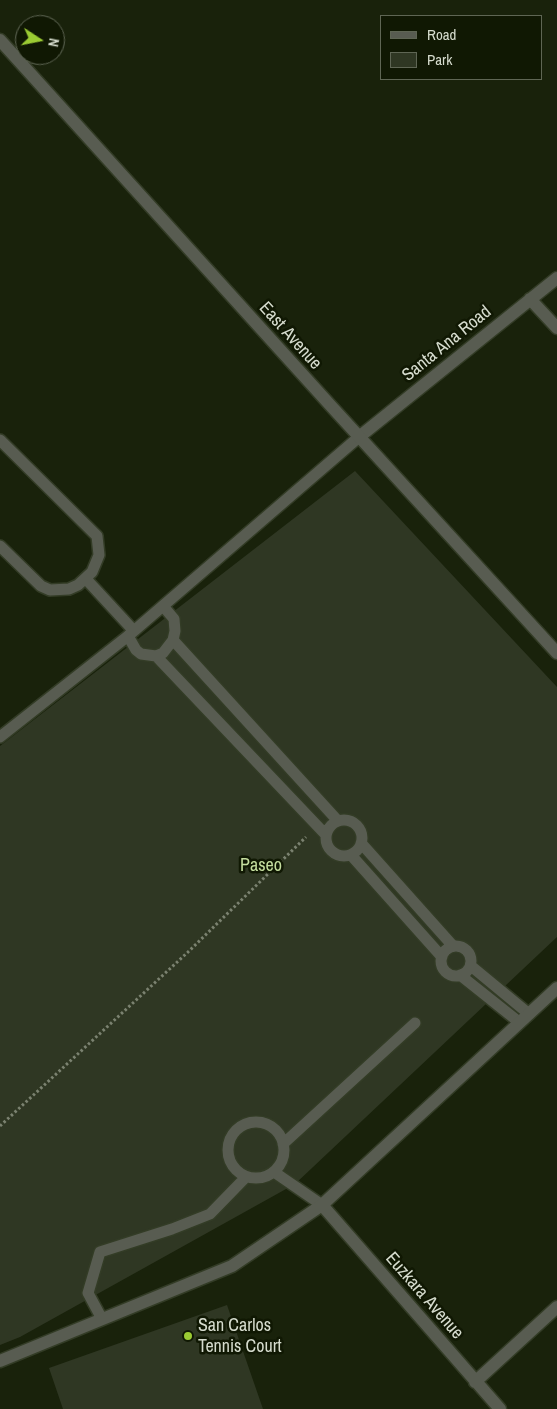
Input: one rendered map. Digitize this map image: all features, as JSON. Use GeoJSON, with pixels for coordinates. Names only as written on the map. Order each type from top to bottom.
{"type":"FeatureCollection","features":[{"type":"Feature","properties":{"kind":"street","name":"East Avenue"},"geometry":{"type":"LineString","coordinates":[[0,40],[557,653]]}},
{"type":"Feature","properties":{"kind":"street","name":"Santa Ana Road"},"geometry":{"type":"LineString","coordinates":[[359,437],[557,278]]}},
{"type":"Feature","properties":{"kind":"street"},"geometry":{"type":"LineString","coordinates":[[530,299],[557,328]]}},
{"type":"Feature","properties":{"kind":"street"},"geometry":{"type":"LineString","coordinates":[[0,1361],[232,1266],[322,1205],[557,988]]}},
{"type":"Feature","properties":{"kind":"street","name":"Euzkara Avenue"},"geometry":{"type":"LineString","coordinates":[[322,1205],[500,1409]]}},
{"type":"Feature","properties":{"kind":"street"},"geometry":{"type":"LineString","coordinates":[[475,1382],[557,1307]]}},
{"type":"Feature","properties":{"kind":"lane"},"geometry":{"type":"LineString","coordinates":[[0,737],[131,634],[359,437]]}},
{"type":"Feature","properties":{"kind":"lane"},"geometry":{"type":"LineString","coordinates":[[0,440],[97,536],[99,555],[92,572],[86,579],[69,589],[50,590],[41,586],[0,546]]}},
{"type":"Feature","properties":{"kind":"lane"},"geometry":{"type":"LineString","coordinates":[[86,579],[131,634],[136,650],[141,654],[156,656],[163,653],[173,640],[175,631],[174,619],[162,606]]}},
{"type":"Feature","properties":{"kind":"lane"},"geometry":{"type":"LineString","coordinates":[[173,640],[338,821]]}},
{"type":"Feature","properties":{"kind":"lane"},"geometry":{"type":"LineString","coordinates":[[156,656],[326,835]]}},
{"type":"Feature","properties":{"kind":"lane"},"geometry":{"type":"LineString","coordinates":[[338,821],[348,821],[356,825],[361,834],[361,843],[351,855],[342,856],[333,852],[327,845],[326,835],[333,824],[338,821]]}},
{"type":"Feature","properties":{"kind":"lane"},"geometry":{"type":"LineString","coordinates":[[361,843],[453,946]]}},
{"type":"Feature","properties":{"kind":"lane"},"geometry":{"type":"LineString","coordinates":[[351,855],[442,957]]}},
{"type":"Feature","properties":{"kind":"lane"},"geometry":{"type":"LineString","coordinates":[[396,905],[406,894]]}},
{"type":"Feature","properties":{"kind":"lane"},"geometry":{"type":"LineString","coordinates":[[416,929],[428,918]]}},
{"type":"Feature","properties":{"kind":"lane"},"geometry":{"type":"LineString","coordinates":[[453,946],[464,947],[471,955],[471,966],[460,975],[452,975],[442,965],[442,957],[446,950],[453,946]]}},
{"type":"Feature","properties":{"kind":"lane"},"geometry":{"type":"LineString","coordinates":[[471,966],[524,1018]]}},
{"type":"Feature","properties":{"kind":"lane"},"geometry":{"type":"LineString","coordinates":[[460,975],[524,1018]]}},
{"type":"Feature","properties":{"kind":"lane"},"geometry":{"type":"LineString","coordinates":[[284,1144],[415,1022]]}},
{"type":"Feature","properties":{"kind":"lane"},"geometry":{"type":"LineString","coordinates":[[248,1122],[265,1123],[276,1129],[284,1144],[283,1159],[274,1172],[260,1178],[246,1177],[239,1173],[231,1164],[228,1143],[234,1131],[248,1122]]}},
{"type":"Feature","properties":{"kind":"lane"},"geometry":{"type":"LineString","coordinates":[[274,1172],[322,1205]]}},
{"type":"Feature","properties":{"kind":"lane"},"geometry":{"type":"LineString","coordinates":[[102,1319],[88,1293],[100,1252],[172,1229],[210,1214],[246,1177]]}},
{"type":"Feature","properties":{"kind":"path"},"geometry":{"type":"LineString","coordinates":[[0,1126],[180,958],[317,826]]}},
{"type":"Feature","properties":{"kind":"green space","name":"Paseo"},"geometry":{"type":"Polygon","coordinates":[[[355,471],[557,687],[557,937],[295,1184],[20,1337],[0,1345],[0,746],[355,471]]]}},
{"type":"Feature","properties":{"kind":"green space","name":"San Carlos Tennis Court"},"geometry":{"type":"Polygon","coordinates":[[[227,1305],[263,1409],[63,1409],[49,1368],[227,1305]]]}},
{"type":"Feature","properties":{"kind":"place","name":"San Carlos Tennis Court"},"geometry":{"type":"Point","coordinates":[188,1336]}}]}
